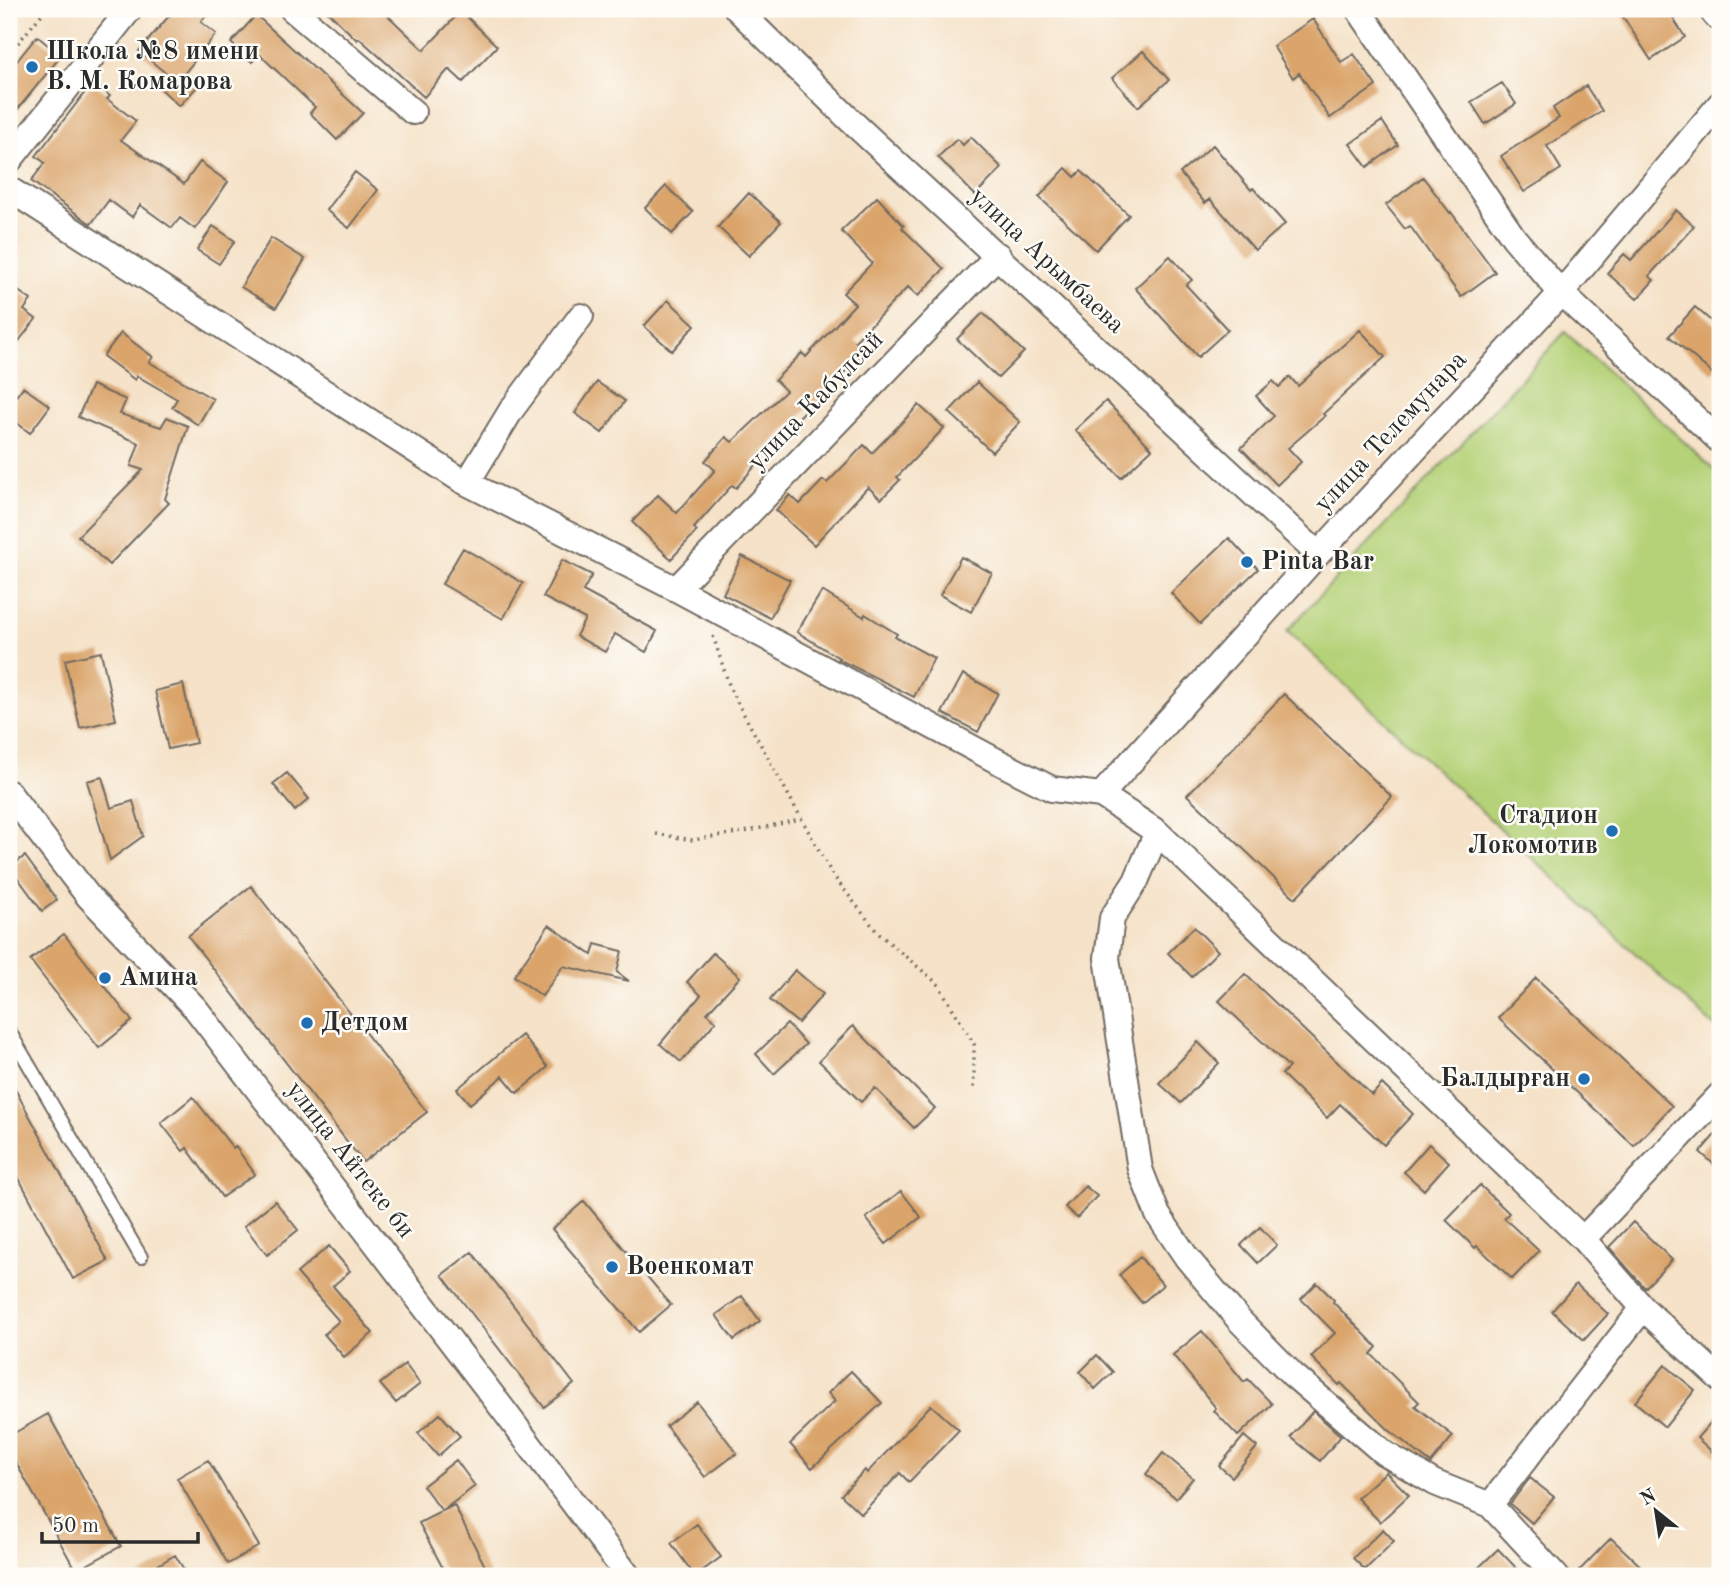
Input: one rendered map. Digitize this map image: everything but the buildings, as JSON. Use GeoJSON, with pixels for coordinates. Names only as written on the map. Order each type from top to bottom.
{"type":"FeatureCollection","features":[{"type":"Feature","properties":{"kind":"main road"},"geometry":{"type":"LineString","coordinates":[[1717,9],[1720,13]]}},
{"type":"Feature","properties":{"kind":"street"},"geometry":{"type":"LineString","coordinates":[[9,161],[130,9]]}},
{"type":"Feature","properties":{"kind":"street"},"geometry":{"type":"LineString","coordinates":[[292,9],[412,112]]}},
{"type":"Feature","properties":{"kind":"street","name":"улица Арымбаева"},"geometry":{"type":"LineString","coordinates":[[737,9],[851,121],[1318,554]]}},
{"type":"Feature","properties":{"kind":"street"},"geometry":{"type":"LineString","coordinates":[[1358,9],[1514,238],[1561,293],[1720,441]]}},
{"type":"Feature","properties":{"kind":"street","name":"улица Телемунара"},"geometry":{"type":"LineString","coordinates":[[1101,795],[1318,554],[1561,293],[1720,104]]}},
{"type":"Feature","properties":{"kind":"street"},"geometry":{"type":"LineString","coordinates":[[9,189],[464,481],[676,589],[1052,789],[1101,795],[1157,832],[1583,1239],[1643,1308],[1720,1379]]}},
{"type":"Feature","properties":{"kind":"street","name":"улица Кабулсай"},"geometry":{"type":"LineString","coordinates":[[676,589],[998,255]]}},
{"type":"Feature","properties":{"kind":"street"},"geometry":{"type":"LineString","coordinates":[[464,481],[512,409],[581,316]]}},
{"type":"Feature","properties":{"kind":"street","name":"улица Айтеке би"},"geometry":{"type":"LineString","coordinates":[[9,793],[88,895],[195,1009],[628,1576]]}},
{"type":"Feature","properties":{"kind":"street"},"geometry":{"type":"LineString","coordinates":[[1157,832],[1136,880],[1112,918],[1107,958],[1140,1168],[1158,1215],[1187,1258],[1239,1320],[1293,1375],[1384,1454],[1435,1483],[1490,1505],[1556,1576]]}},
{"type":"Feature","properties":{"kind":"street"},"geometry":{"type":"LineString","coordinates":[[1583,1239],[1720,1095]]}},
{"type":"Feature","properties":{"kind":"street"},"geometry":{"type":"LineString","coordinates":[[1490,1505],[1643,1308]]}},
{"type":"Feature","properties":{"kind":"lane"},"geometry":{"type":"LineString","coordinates":[[9,1032],[141,1257]]}},
{"type":"Feature","properties":{"kind":"path"},"geometry":{"type":"LineString","coordinates":[[9,54],[46,9]]}},
{"type":"Feature","properties":{"kind":"path"},"geometry":{"type":"LineString","coordinates":[[9,37],[17,43]]}},
{"type":"Feature","properties":{"kind":"path"},"geometry":{"type":"LineString","coordinates":[[703,604],[731,691],[832,874],[878,933],[938,984],[974,1044],[974,1090]]}},
{"type":"Feature","properties":{"kind":"path"},"geometry":{"type":"LineString","coordinates":[[656,834],[693,840],[800,819]]}},
{"type":"Feature","properties":{"kind":"green space","name":"Стадион Локомотив"},"geometry":{"type":"Polygon","coordinates":[[[1565,332],[1720,475],[1720,1032],[1287,631],[1565,332]]]}},
{"type":"Feature","properties":{"kind":"place","name":"Школа №8 имени В. М. Комарова"},"geometry":{"type":"Point","coordinates":[32,67]}},
{"type":"Feature","properties":{"kind":"place","name":"Pinta Bar"},"geometry":{"type":"Point","coordinates":[1247,562]}},
{"type":"Feature","properties":{"kind":"place","name":"Стадион Локомотив"},"geometry":{"type":"Point","coordinates":[1612,831]}},
{"type":"Feature","properties":{"kind":"place","name":"Амина"},"geometry":{"type":"Point","coordinates":[105,978]}},
{"type":"Feature","properties":{"kind":"place","name":"Детдом"},"geometry":{"type":"Point","coordinates":[307,1023]}},
{"type":"Feature","properties":{"kind":"place","name":"Балдырған"},"geometry":{"type":"Point","coordinates":[1584,1079]}},
{"type":"Feature","properties":{"kind":"place","name":"Военкомат"},"geometry":{"type":"Point","coordinates":[612,1267]}}]}
